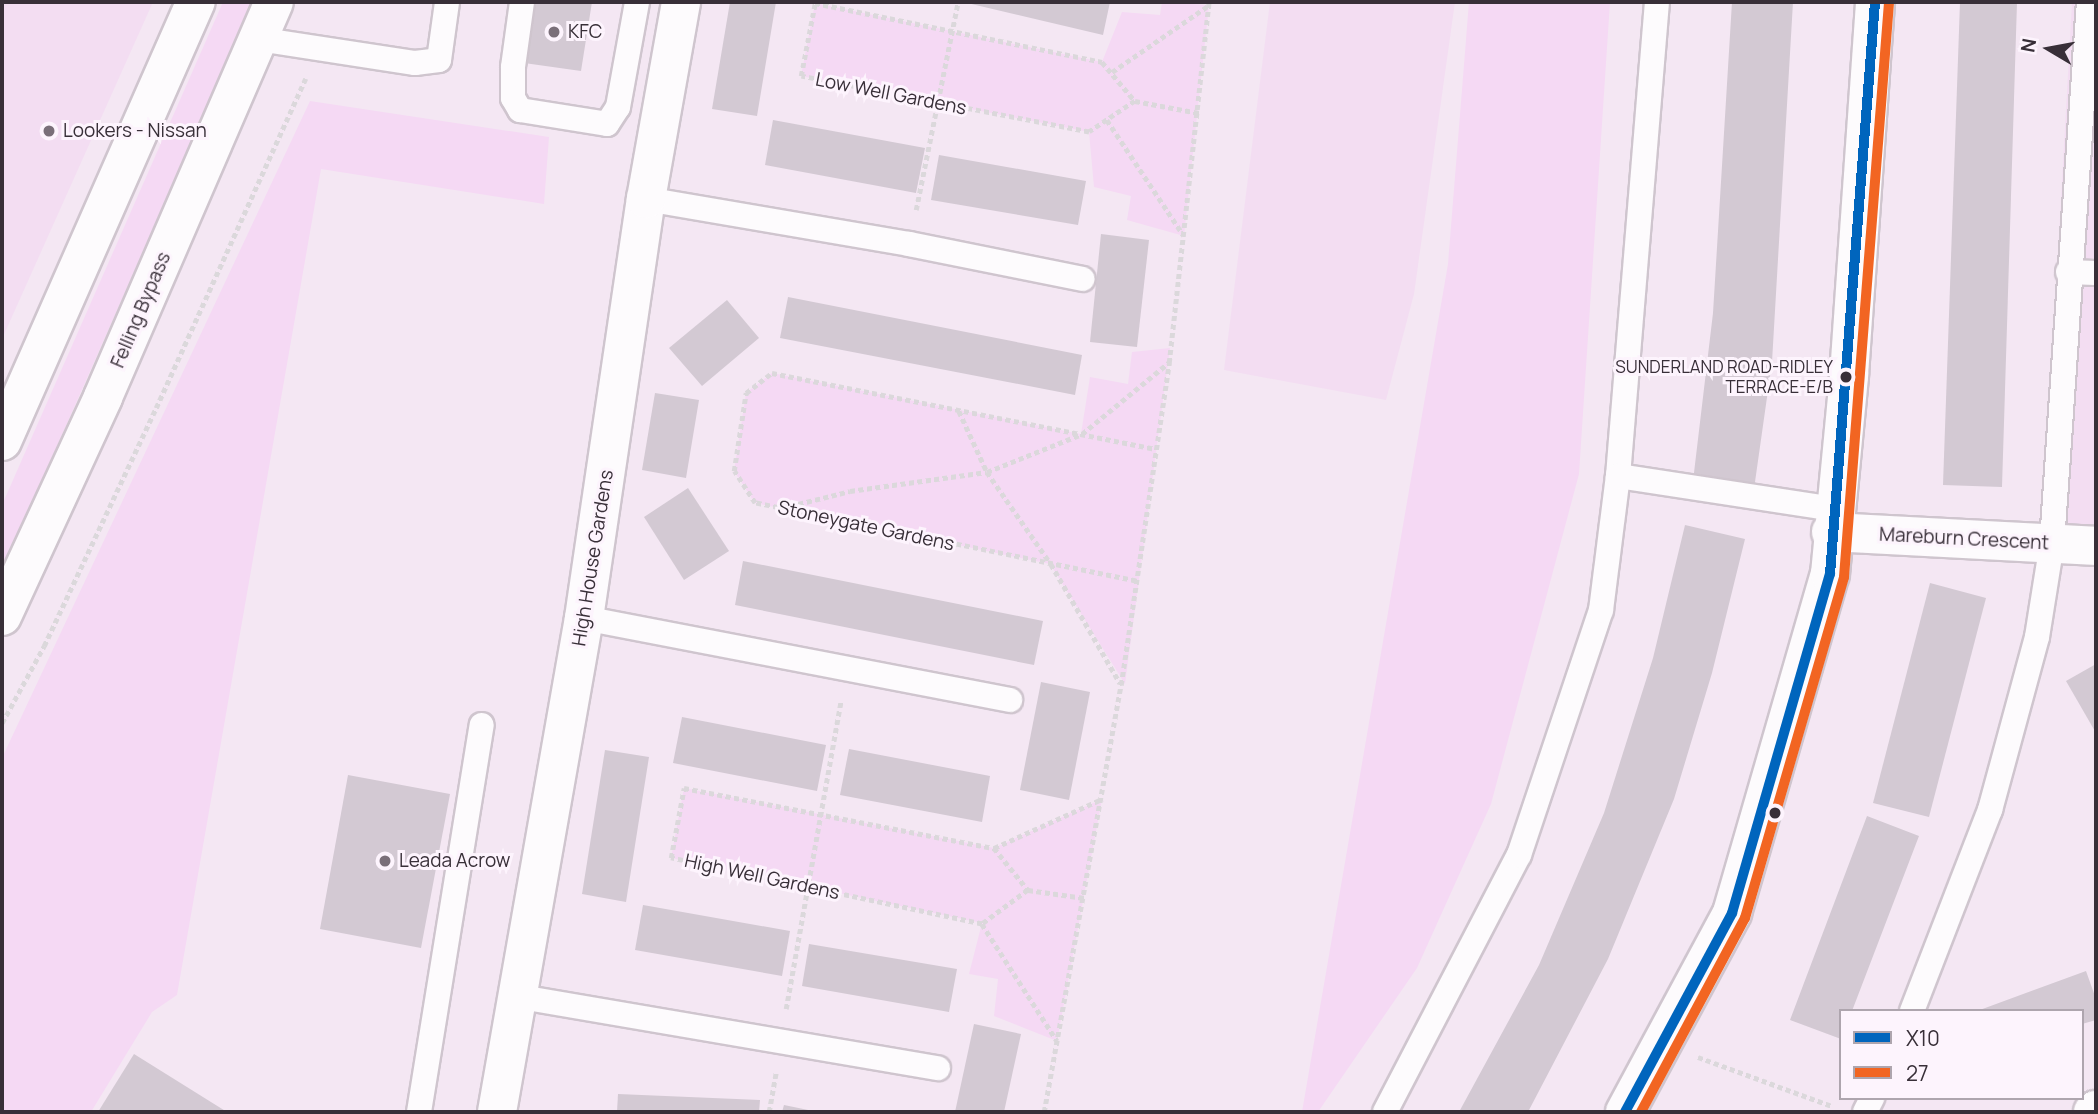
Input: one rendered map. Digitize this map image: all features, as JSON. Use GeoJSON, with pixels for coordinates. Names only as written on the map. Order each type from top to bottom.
{"type":"FeatureCollection","features":[{"type":"Feature","properties":{"kind":"main road"},"geometry":{"type":"LineString","coordinates":[[2,441],[196,2]]}},
{"type":"Feature","properties":{"kind":"main road","name":"Felling Bypass"},"geometry":{"type":"LineString","coordinates":[[2,616],[274,2]]}},
{"type":"Feature","properties":{"kind":"main road","name":"High House Gardens"},"geometry":{"type":"LineString","coordinates":[[498,1112],[521,997],[584,618],[646,199],[681,2]]}},
{"type":"Feature","properties":{"kind":"main road"},"geometry":{"type":"LineString","coordinates":[[1625,1112],[1732,913],[1830,574],[1833,520],[1849,375],[1875,2]]}},
{"type":"Feature","properties":{"kind":"main road","name":"Mareburn Crescent"},"geometry":{"type":"LineString","coordinates":[[1833,520],[2096,546]]}},
{"type":"Feature","properties":{"kind":"lane"},"geometry":{"type":"LineString","coordinates":[[258,39],[415,64],[439,60],[447,2]]}},
{"type":"Feature","properties":{"kind":"lane"},"geometry":{"type":"LineString","coordinates":[[522,2],[513,66],[513,98],[520,110],[607,124],[618,107],[637,2]]}},
{"type":"Feature","properties":{"kind":"lane"},"geometry":{"type":"LineString","coordinates":[[1385,1112],[1519,855],[1601,610],[1618,476],[1657,2]]}},
{"type":"Feature","properties":{"kind":"lane"},"geometry":{"type":"LineString","coordinates":[[1913,1009],[1990,810],[2037,637],[2052,543],[2068,272],[2089,2]]}},
{"type":"Feature","properties":{"kind":"lane"},"geometry":{"type":"LineString","coordinates":[[646,199],[909,244],[1082,279]]}},
{"type":"Feature","properties":{"kind":"lane"},"geometry":{"type":"LineString","coordinates":[[2068,272],[2096,273]]}},
{"type":"Feature","properties":{"kind":"lane"},"geometry":{"type":"LineString","coordinates":[[1618,476],[1833,520]]}},
{"type":"Feature","properties":{"kind":"lane"},"geometry":{"type":"LineString","coordinates":[[584,618],[1010,700]]}},
{"type":"Feature","properties":{"kind":"lane"},"geometry":{"type":"LineString","coordinates":[[419,1112],[482,725]]}},
{"type":"Feature","properties":{"kind":"lane"},"geometry":{"type":"LineString","coordinates":[[521,997],[938,1068]]}},
{"type":"Feature","properties":{"kind":"path"},"geometry":{"type":"LineString","coordinates":[[909,244],[958,2]]}},
{"type":"Feature","properties":{"kind":"path","name":"Low Well Gardens"},"geometry":{"type":"LineString","coordinates":[[815,3],[1102,62],[1112,72],[1135,102],[1089,132],[802,76],[815,3]]}},
{"type":"Feature","properties":{"kind":"path"},"geometry":{"type":"LineString","coordinates":[[1112,72],[1209,3]]}},
{"type":"Feature","properties":{"kind":"path"},"geometry":{"type":"LineString","coordinates":[[1044,1112],[1121,684],[1168,363],[1199,113],[1209,3]]}},
{"type":"Feature","properties":{"kind":"path"},"geometry":{"type":"LineString","coordinates":[[2,723],[44,646],[304,90],[310,48]]}},
{"type":"Feature","properties":{"kind":"path"},"geometry":{"type":"LineString","coordinates":[[1135,102],[1199,113]]}},
{"type":"Feature","properties":{"kind":"path"},"geometry":{"type":"LineString","coordinates":[[1107,120],[1184,236]]}},
{"type":"Feature","properties":{"kind":"path"},"geometry":{"type":"LineString","coordinates":[[781,508],[850,491],[987,472],[1082,434],[1168,363]]}},
{"type":"Feature","properties":{"kind":"path","name":"Stoneygate Gardens"},"geometry":{"type":"LineString","coordinates":[[1136,581],[755,503],[734,471],[746,393],[772,373],[1155,449]]}},
{"type":"Feature","properties":{"kind":"path"},"geometry":{"type":"LineString","coordinates":[[959,410],[987,472],[1051,564],[1121,684]]}},
{"type":"Feature","properties":{"kind":"path"},"geometry":{"type":"LineString","coordinates":[[781,1041],[846,669]]}},
{"type":"Feature","properties":{"kind":"path","name":"High Well Gardens"},"geometry":{"type":"LineString","coordinates":[[982,923],[671,858],[684,788],[994,848]]}},
{"type":"Feature","properties":{"kind":"path"},"geometry":{"type":"LineString","coordinates":[[1084,898],[1028,890],[994,848],[1102,799]]}},
{"type":"Feature","properties":{"kind":"path"},"geometry":{"type":"LineString","coordinates":[[1028,890],[982,923],[1057,1041]]}},
{"type":"Feature","properties":{"kind":"path"},"geometry":{"type":"LineString","coordinates":[[1661,1044],[1836,1108]]}},
{"type":"Feature","properties":{"kind":"shaded area","name":"Lookers - Nissan"},"geometry":{"type":"Polygon","coordinates":[[[2,2],[153,2],[2,339],[2,2]]]}},
{"type":"Feature","properties":{"kind":"shaded area"},"geometry":{"type":"Polygon","coordinates":[[[223,2],[253,2],[2,571],[2,505],[223,2]]]}},
{"type":"Feature","properties":{"kind":"shaded area"},"geometry":{"type":"Polygon","coordinates":[[[1162,2],[1209,5],[1184,236],[1127,220],[1131,196],[1094,187],[1089,132],[801,76],[815,3],[1102,62],[1122,12],[1160,15],[1162,2]]]}},
{"type":"Feature","properties":{"kind":"shaded area"},"geometry":{"type":"Polygon","coordinates":[[[1270,2],[1455,2],[1414,294],[1386,400],[1224,370],[1270,2]]]}},
{"type":"Feature","properties":{"kind":"shaded area"},"geometry":{"type":"Polygon","coordinates":[[[1469,2],[1610,2],[1579,474],[1491,804],[1417,968],[1318,1112],[1302,1112],[1448,264],[1469,2]]]}},
{"type":"Feature","properties":{"kind":"shaded area"},"geometry":{"type":"Polygon","coordinates":[[[2072,2],[2096,2],[2096,546],[2043,522],[2072,2]]]}},
{"type":"Feature","properties":{"kind":"shaded area"},"geometry":{"type":"Polygon","coordinates":[[[310,101],[549,137],[544,204],[321,169],[177,995],[152,1012],[91,1112],[2,1112],[2,758],[310,101]]]}},
{"type":"Feature","properties":{"kind":"shaded area"},"geometry":{"type":"Polygon","coordinates":[[[1170,348],[1125,684],[1050,564],[755,503],[734,471],[746,393],[772,373],[1081,434],[1090,377],[1128,384],[1132,352],[1170,348]]]}},
{"type":"Feature","properties":{"kind":"shaded area"},"geometry":{"type":"Polygon","coordinates":[[[684,788],[994,848],[1102,799],[1057,1041],[994,1016],[998,979],[969,974],[982,923],[671,858],[684,788]]]}},
{"type":"Feature","properties":{"kind":"building","name":"KFC"},"geometry":{"type":"Polygon","coordinates":[[[526,2],[592,2],[581,71],[517,62],[526,2]]]}},
{"type":"Feature","properties":{"kind":"building"},"geometry":{"type":"Polygon","coordinates":[[[730,2],[776,2],[757,116],[712,109],[730,2]]]}},
{"type":"Feature","properties":{"kind":"building"},"geometry":{"type":"Polygon","coordinates":[[[963,2],[1110,2],[1103,35],[963,2]]]}},
{"type":"Feature","properties":{"kind":"building"},"geometry":{"type":"Polygon","coordinates":[[[1732,2],[1793,2],[1772,362],[1754,489],[1693,481],[1713,313],[1732,2]]]}},
{"type":"Feature","properties":{"kind":"building"},"geometry":{"type":"Polygon","coordinates":[[[1960,2],[2017,2],[2002,487],[1943,485],[1960,2]]]}},
{"type":"Feature","properties":{"kind":"building"},"geometry":{"type":"Polygon","coordinates":[[[773,120],[925,148],[916,193],[765,165],[773,120]]]}},
{"type":"Feature","properties":{"kind":"building"},"geometry":{"type":"Polygon","coordinates":[[[939,155],[1086,181],[1078,225],[931,200],[939,155]]]}},
{"type":"Feature","properties":{"kind":"building"},"geometry":{"type":"Polygon","coordinates":[[[1101,234],[1149,240],[1137,347],[1090,342],[1101,234]]]}},
{"type":"Feature","properties":{"kind":"building"},"geometry":{"type":"Polygon","coordinates":[[[788,297],[1082,355],[1075,395],[780,338],[788,297]]]}},
{"type":"Feature","properties":{"kind":"building"},"geometry":{"type":"Polygon","coordinates":[[[727,300],[759,338],[702,386],[669,348],[727,300]]]}},
{"type":"Feature","properties":{"kind":"building"},"geometry":{"type":"Polygon","coordinates":[[[655,393],[699,400],[686,478],[642,470],[655,393]]]}},
{"type":"Feature","properties":{"kind":"building"},"geometry":{"type":"Polygon","coordinates":[[[688,488],[729,551],[684,580],[644,517],[688,488]]]}},
{"type":"Feature","properties":{"kind":"building"},"geometry":{"type":"Polygon","coordinates":[[[1685,525],[1745,539],[1712,673],[1674,799],[1608,959],[1528,1112],[1459,1112],[1539,965],[1604,813],[1653,658],[1685,525]]]}},
{"type":"Feature","properties":{"kind":"building"},"geometry":{"type":"Polygon","coordinates":[[[743,561],[1043,621],[1034,665],[735,605],[743,561]]]}},
{"type":"Feature","properties":{"kind":"building"},"geometry":{"type":"Polygon","coordinates":[[[1930,583],[1986,598],[1929,817],[1873,803],[1930,583]]]}},
{"type":"Feature","properties":{"kind":"building"},"geometry":{"type":"Polygon","coordinates":[[[2096,664],[2096,733],[2066,681],[2096,664]]]}},
{"type":"Feature","properties":{"kind":"building"},"geometry":{"type":"Polygon","coordinates":[[[1041,682],[1090,692],[1069,800],[1020,790],[1041,682]]]}},
{"type":"Feature","properties":{"kind":"building"},"geometry":{"type":"Polygon","coordinates":[[[682,717],[826,745],[817,791],[673,763],[682,717]]]}},
{"type":"Feature","properties":{"kind":"building"},"geometry":{"type":"Polygon","coordinates":[[[849,749],[990,776],[982,822],[840,795],[849,749]]]}},
{"type":"Feature","properties":{"kind":"building"},"geometry":{"type":"Polygon","coordinates":[[[605,750],[649,757],[626,902],[582,894],[605,750]]]}},
{"type":"Feature","properties":{"kind":"building","name":"Leada Acrow"},"geometry":{"type":"Polygon","coordinates":[[[348,775],[450,794],[421,948],[320,929],[348,775]]]}},
{"type":"Feature","properties":{"kind":"building"},"geometry":{"type":"Polygon","coordinates":[[[1867,816],[1919,836],[1853,1009],[1839,1009],[1839,1038],[1790,1020],[1867,816]]]}},
{"type":"Feature","properties":{"kind":"building"},"geometry":{"type":"Polygon","coordinates":[[[643,905],[790,931],[782,976],[635,950],[643,905]]]}},
{"type":"Feature","properties":{"kind":"building"},"geometry":{"type":"Polygon","coordinates":[[[809,944],[957,969],[949,1012],[802,986],[809,944]]]}},
{"type":"Feature","properties":{"kind":"building"},"geometry":{"type":"Polygon","coordinates":[[[2086,971],[2096,999],[2096,1020],[2084,1023],[2084,1009],[1982,1009],[2086,971]]]}},
{"type":"Feature","properties":{"kind":"building"},"geometry":{"type":"Polygon","coordinates":[[[974,1024],[1021,1034],[1004,1112],[955,1112],[974,1024]]]}},
{"type":"Feature","properties":{"kind":"building"},"geometry":{"type":"Polygon","coordinates":[[[134,1054],[227,1112],[98,1112],[134,1054]]]}},
{"type":"Feature","properties":{"kind":"building"},"geometry":{"type":"Polygon","coordinates":[[[618,1094],[760,1100],[759,1112],[617,1112],[618,1094]]]}},
{"type":"Feature","properties":{"kind":"building"},"geometry":{"type":"Polygon","coordinates":[[[784,1105],[813,1111],[782,1112],[784,1105]]]}},
{"type":"Feature","properties":{"kind":"transit line","name":"X10"},"geometry":{"type":"LineString","coordinates":[[1625,1112],[1732,913],[1830,574],[1875,2]]}},
{"type":"Feature","properties":{"kind":"transit line","name":"27"},"geometry":{"type":"LineString","coordinates":[[1641,1112],[1745,918],[1844,577],[1889,3]]}},
{"type":"Feature","properties":{"kind":"place","name":"KFC"},"geometry":{"type":"Point","coordinates":[554,32]}},
{"type":"Feature","properties":{"kind":"place","name":"Lookers - Nissan"},"geometry":{"type":"Point","coordinates":[49,131]}},
{"type":"Feature","properties":{"kind":"place","name":"SUNDERLAND ROAD-RIDLEY TERRACE-E/B"},"geometry":{"type":"Point","coordinates":[1846,377]}},
{"type":"Feature","properties":{"kind":"place","name":"Leada Acrow"},"geometry":{"type":"Point","coordinates":[385,861]}}]}
